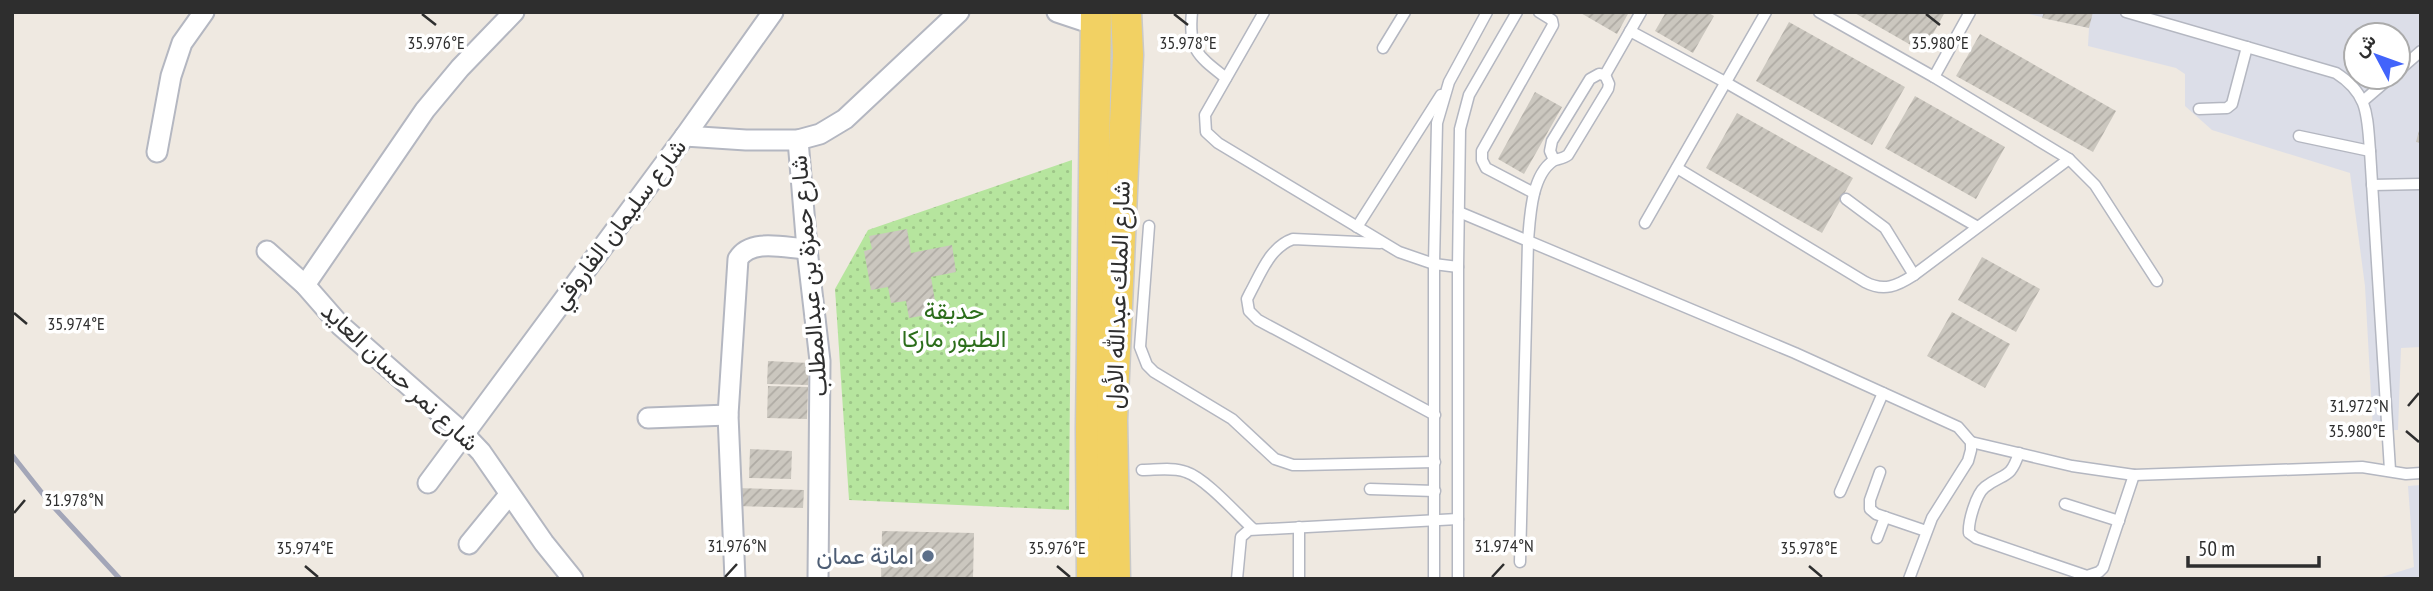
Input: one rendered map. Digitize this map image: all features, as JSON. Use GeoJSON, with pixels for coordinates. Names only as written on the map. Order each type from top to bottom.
{"type":"FeatureCollection","features":[{"type":"Feature","properties":{"kind":"main road","name":"شارع الملك عبدالله الأول"},"geometry":{"type":"LineString","coordinates":[[1115,579],[1112,419],[1128,55],[1126,12]]}},
{"type":"Feature","properties":{"kind":"main road","name":"شارع الملك عبدالله الأول"},"geometry":{"type":"LineString","coordinates":[[1092,579],[1096,19]]}},
{"type":"Feature","properties":{"kind":"street"},"geometry":{"type":"LineString","coordinates":[[157,152],[171,76],[182,43],[204,12]]}},
{"type":"Feature","properties":{"kind":"street"},"geometry":{"type":"LineString","coordinates":[[305,285],[425,110],[460,68],[514,12]]}},
{"type":"Feature","properties":{"kind":"street","name":"شارع سليمان الفاروقي"},"geometry":{"type":"LineString","coordinates":[[428,483],[685,136],[773,12]]}},
{"type":"Feature","properties":{"kind":"street","name":"شارع حمزة بن عبدالمطلب"},"geometry":{"type":"LineString","coordinates":[[818,579],[820,361],[798,140],[820,134],[845,119],[959,12]]}},
{"type":"Feature","properties":{"kind":"street"},"geometry":{"type":"LineString","coordinates":[[1057,12],[1096,19]]}},
{"type":"Feature","properties":{"kind":"street"},"geometry":{"type":"LineString","coordinates":[[685,136],[798,140]]}},
{"type":"Feature","properties":{"kind":"street"},"geometry":{"type":"LineString","coordinates":[[735,579],[728,415],[738,259],[744,251],[757,246],[807,249]]}},
{"type":"Feature","properties":{"kind":"street","name":"شارع نمر حسان العايد"},"geometry":{"type":"LineString","coordinates":[[267,251],[305,285],[340,325],[463,433],[496,473],[509,495],[573,579]]}},
{"type":"Feature","properties":{"kind":"street"},"geometry":{"type":"LineString","coordinates":[[648,418],[728,415]]}},
{"type":"Feature","properties":{"kind":"street"},"geometry":{"type":"LineString","coordinates":[[468,544],[509,495]]}},
{"type":"Feature","properties":{"kind":"lane"},"geometry":{"type":"LineString","coordinates":[[1192,12],[1190,39],[1194,48],[1199,56],[1227,78]]}},
{"type":"Feature","properties":{"kind":"lane"},"geometry":{"type":"LineString","coordinates":[[1264,12],[1205,115],[1206,132],[1210,138],[1399,252],[1434,264],[1458,267]]}},
{"type":"Feature","properties":{"kind":"lane"},"geometry":{"type":"LineString","coordinates":[[1383,48],[1405,12]]}},
{"type":"Feature","properties":{"kind":"lane"},"geometry":{"type":"LineString","coordinates":[[1357,227],[1448,82],[1487,12]]}},
{"type":"Feature","properties":{"kind":"lane"},"geometry":{"type":"LineString","coordinates":[[1458,579],[1460,138],[1464,111],[1478,79],[1517,12]]}},
{"type":"Feature","properties":{"kind":"lane"},"geometry":{"type":"LineString","coordinates":[[1534,193],[1486,168],[1482,151],[1553,25],[1552,20],[1539,12]]}},
{"type":"Feature","properties":{"kind":"lane"},"geometry":{"type":"LineString","coordinates":[[1605,75],[1641,12]]}},
{"type":"Feature","properties":{"kind":"lane"},"geometry":{"type":"LineString","coordinates":[[1645,222],[1766,12]]}},
{"type":"Feature","properties":{"kind":"lane"},"geometry":{"type":"LineString","coordinates":[[1819,12],[1934,77],[2069,159],[2095,185],[2157,281]]}},
{"type":"Feature","properties":{"kind":"lane"},"geometry":{"type":"LineString","coordinates":[[1934,77],[1970,12]]}},
{"type":"Feature","properties":{"kind":"lane"},"geometry":{"type":"LineString","coordinates":[[2126,12],[2336,73],[2347,80],[2363,101],[2371,151],[2390,470]]}},
{"type":"Feature","properties":{"kind":"lane"},"geometry":{"type":"LineString","coordinates":[[1630,31],[1725,82],[1976,226]]}},
{"type":"Feature","properties":{"kind":"lane"},"geometry":{"type":"LineString","coordinates":[[2199,109],[2227,108],[2232,104],[2247,47]]}},
{"type":"Feature","properties":{"kind":"lane"},"geometry":{"type":"LineString","coordinates":[[1554,160],[1550,146],[1559,130],[1590,79],[1605,75]]}},
{"type":"Feature","properties":{"kind":"lane"},"geometry":{"type":"LineString","coordinates":[[1520,562],[1528,241],[1534,193],[1538,181],[1554,160],[1568,155],[1608,89],[1605,75]]}},
{"type":"Feature","properties":{"kind":"lane"},"geometry":{"type":"LineString","coordinates":[[1434,579],[1436,134],[1441,102],[1448,82]]}},
{"type":"Feature","properties":{"kind":"lane"},"geometry":{"type":"LineString","coordinates":[[2363,101],[2375,91]]}},
{"type":"Feature","properties":{"kind":"lane"},"geometry":{"type":"LineString","coordinates":[[2298,136],[2371,151]]}},
{"type":"Feature","properties":{"kind":"lane"},"geometry":{"type":"LineString","coordinates":[[1677,168],[1872,286],[1880,288],[1896,286],[1914,275],[2069,159]]}},
{"type":"Feature","properties":{"kind":"lane"},"geometry":{"type":"LineString","coordinates":[[2372,185],[2421,184]]}},
{"type":"Feature","properties":{"kind":"lane"},"geometry":{"type":"LineString","coordinates":[[1846,199],[1885,228],[1914,275]]}},
{"type":"Feature","properties":{"kind":"lane"},"geometry":{"type":"LineString","coordinates":[[1459,212],[1795,353],[1958,427],[1971,442],[1972,450],[1926,531],[1909,579]]}},
{"type":"Feature","properties":{"kind":"lane"},"geometry":{"type":"LineString","coordinates":[[1149,226],[1140,347],[1147,365],[1154,372],[1221,412],[1242,427],[1268,453],[1284,463],[1303,466],[1435,463]]}},
{"type":"Feature","properties":{"kind":"lane"},"geometry":{"type":"LineString","coordinates":[[1382,243],[1293,239],[1283,242],[1271,256],[1250,293],[1247,305],[1258,320],[1435,415]]}},
{"type":"Feature","properties":{"kind":"lane"},"geometry":{"type":"LineString","coordinates":[[1840,492],[1883,393]]}},
{"type":"Feature","properties":{"kind":"lane"},"geometry":{"type":"LineString","coordinates":[[1971,442],[2092,470],[2134,475],[2362,467],[2421,473]]}},
{"type":"Feature","properties":{"kind":"lane"},"geometry":{"type":"LineString","coordinates":[[2019,453],[2011,472],[1986,487],[1980,494],[1968,529],[1972,537],[2087,576],[2103,568],[2134,475]]}},
{"type":"Feature","properties":{"kind":"lane"},"geometry":{"type":"LineString","coordinates":[[1142,471],[1181,471],[1195,476],[1253,529]]}},
{"type":"Feature","properties":{"kind":"lane"},"geometry":{"type":"LineString","coordinates":[[1880,472],[1869,504],[1872,512],[1926,531]]}},
{"type":"Feature","properties":{"kind":"lane"},"geometry":{"type":"LineString","coordinates":[[1370,489],[1435,491]]}},
{"type":"Feature","properties":{"kind":"lane"},"geometry":{"type":"LineString","coordinates":[[2065,504],[2119,521]]}},
{"type":"Feature","properties":{"kind":"lane"},"geometry":{"type":"LineString","coordinates":[[1877,538],[1885,517]]}},
{"type":"Feature","properties":{"kind":"lane"},"geometry":{"type":"LineString","coordinates":[[1237,579],[1241,537],[1253,529],[1458,519]]}},
{"type":"Feature","properties":{"kind":"lane"},"geometry":{"type":"LineString","coordinates":[[1298,579],[1299,527]]}},
{"type":"Feature","properties":{"kind":"shaded area"},"geometry":{"type":"Polygon","coordinates":[[[2421,12],[2421,347],[2401,348],[2398,430],[2373,431],[2365,286],[2350,173],[2212,130],[2185,106],[2185,74],[2176,68],[2088,46],[2089,28],[2029,14],[2421,12]]]}},
{"type":"Feature","properties":{"kind":"shaded area"},"geometry":{"type":"Polygon","coordinates":[[[2421,485],[2421,579],[2375,579],[2414,567],[2408,486],[2421,485]]]}},
{"type":"Feature","properties":{"kind":"green space","name":"حديقة الطيور ماركا"},"geometry":{"type":"Polygon","coordinates":[[[1072,160],[1069,510],[849,500],[835,289],[868,230],[1072,160]]]}},
{"type":"Feature","properties":{"kind":"building"},"geometry":{"type":"Polygon","coordinates":[[[1579,12],[1629,12],[1617,34],[1579,12]]]}},
{"type":"Feature","properties":{"kind":"building"},"geometry":{"type":"Polygon","coordinates":[[[1666,12],[1707,12],[1714,16],[1693,53],[1655,31],[1666,12]]]}},
{"type":"Feature","properties":{"kind":"building"},"geometry":{"type":"Polygon","coordinates":[[[1853,12],[1945,12],[1923,52],[1853,12]]]}},
{"type":"Feature","properties":{"kind":"building"},"geometry":{"type":"Polygon","coordinates":[[[2044,12],[2093,12],[2089,28],[2042,18],[2044,12]]]}},
{"type":"Feature","properties":{"kind":"building"},"geometry":{"type":"Polygon","coordinates":[[[1789,22],[1905,87],[1872,145],[1756,81],[1789,22]]]}},
{"type":"Feature","properties":{"kind":"building"},"geometry":{"type":"Polygon","coordinates":[[[1980,34],[2116,111],[2093,152],[1956,76],[1980,34]]]}},
{"type":"Feature","properties":{"kind":"building"},"geometry":{"type":"Polygon","coordinates":[[[1535,92],[1562,107],[1524,174],[1498,159],[1535,92]]]}},
{"type":"Feature","properties":{"kind":"building"},"geometry":{"type":"Polygon","coordinates":[[[1915,96],[2005,147],[1976,199],[1885,148],[1915,96]]]}},
{"type":"Feature","properties":{"kind":"building"},"geometry":{"type":"Polygon","coordinates":[[[1737,113],[1853,178],[1822,233],[1706,168],[1737,113]]]}},
{"type":"Feature","properties":{"kind":"building"},"geometry":{"type":"Polygon","coordinates":[[[2421,127],[2421,143],[2416,142],[2421,127]]]}},
{"type":"Feature","properties":{"kind":"building"},"geometry":{"type":"Polygon","coordinates":[[[907,229],[911,253],[952,245],[956,272],[931,277],[935,301],[925,303],[927,315],[909,318],[906,301],[891,303],[888,287],[871,290],[864,251],[872,249],[869,236],[907,229]]]}},
{"type":"Feature","properties":{"kind":"building"},"geometry":{"type":"Polygon","coordinates":[[[1982,257],[2040,289],[2016,332],[1958,300],[1982,257]]]}},
{"type":"Feature","properties":{"kind":"building"},"geometry":{"type":"Polygon","coordinates":[[[1952,312],[2010,344],[1985,388],[1927,356],[1952,312]]]}},
{"type":"Feature","properties":{"kind":"building"},"geometry":{"type":"Polygon","coordinates":[[[768,361],[809,363],[808,385],[767,384],[768,361]]]}},
{"type":"Feature","properties":{"kind":"building"},"geometry":{"type":"Polygon","coordinates":[[[768,386],[808,387],[807,419],[767,418],[768,386]]]}},
{"type":"Feature","properties":{"kind":"building"},"geometry":{"type":"Polygon","coordinates":[[[750,449],[792,451],[791,479],[749,478],[750,449]]]}},
{"type":"Feature","properties":{"kind":"building"},"geometry":{"type":"Polygon","coordinates":[[[734,488],[804,490],[803,508],[734,506],[734,488]]]}},
{"type":"Feature","properties":{"kind":"building","name":"امانة عمان"},"geometry":{"type":"Polygon","coordinates":[[[882,531],[974,533],[973,579],[881,579],[882,531]]]}},
{"type":"Feature","properties":{"kind":"railway"},"geometry":{"type":"LineString","coordinates":[[12,455],[50,503],[120,579]]}},
{"type":"Feature","properties":{"kind":"place","name":"امانة عمان"},"geometry":{"type":"Point","coordinates":[928,556]}}]}
